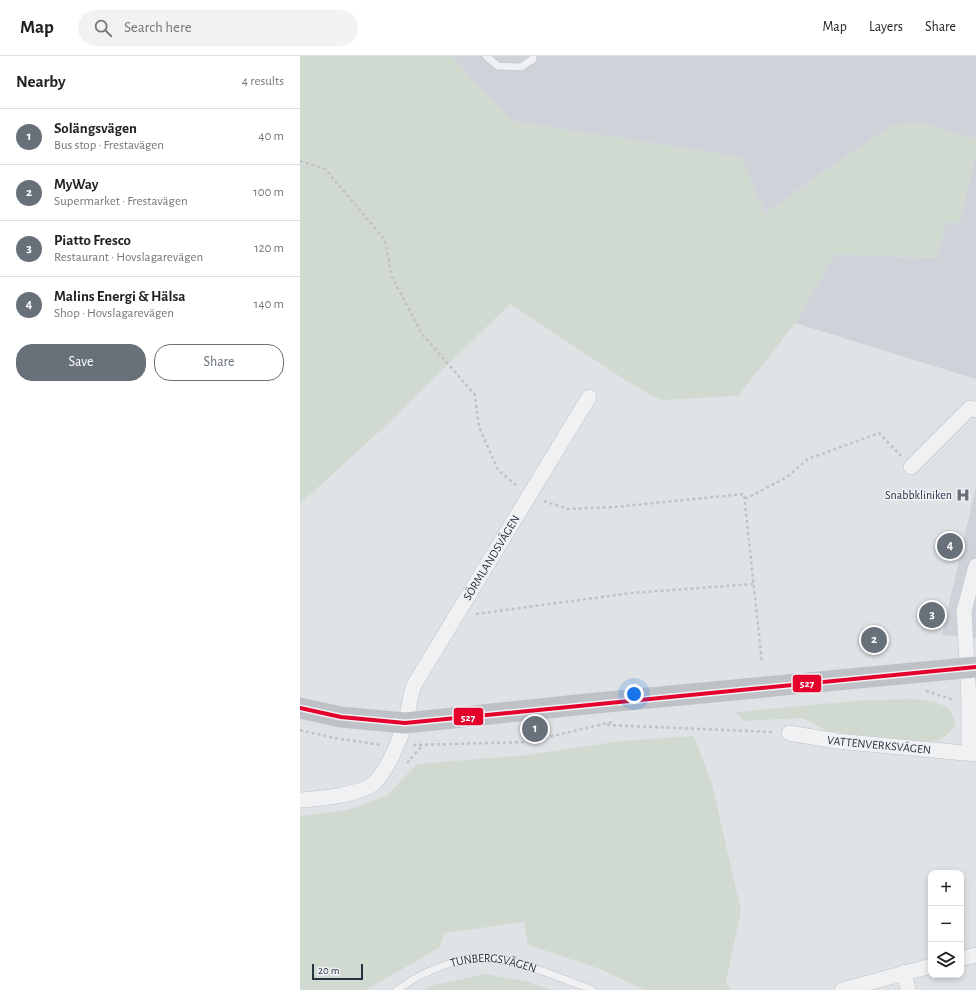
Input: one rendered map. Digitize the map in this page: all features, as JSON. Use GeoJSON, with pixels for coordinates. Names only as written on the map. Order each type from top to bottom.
{"type":"FeatureCollection","features":[{"type":"Feature","properties":{"kind":"street","name":"SÖRMLANDSVÄGEN"},"geometry":{"type":"LineString","coordinates":[[300,800],[344,795],[373,784],[381,774],[393,752],[405,723],[414,685],[589,397]]}},
{"type":"Feature","properties":{"kind":"street"},"geometry":{"type":"LineString","coordinates":[[911,467],[970,408],[976,410]]}},
{"type":"Feature","properties":{"kind":"street","name":"VATTENVERKSVÄGEN"},"geometry":{"type":"LineString","coordinates":[[789,733],[836,741],[973,753],[971,667],[964,611],[976,566]]}},
{"type":"Feature","properties":{"kind":"street"},"geometry":{"type":"LineString","coordinates":[[300,708],[341,717],[405,723],[971,667]]}},
{"type":"Feature","properties":{"kind":"street"},"geometry":{"type":"LineString","coordinates":[[964,958],[976,955]]}},
{"type":"Feature","properties":{"kind":"street"},"geometry":{"type":"LineString","coordinates":[[842,990],[928,967]]}},
{"type":"Feature","properties":{"kind":"street"},"geometry":{"type":"LineString","coordinates":[[904,972],[908,990]]}},
{"type":"Feature","properties":{"kind":"lane"},"geometry":{"type":"LineString","coordinates":[[486,56],[498,66],[521,67],[532,60],[533,56]]}},
{"type":"Feature","properties":{"kind":"lane","name":"TUNBERGSVÄGEN"},"geometry":{"type":"LineString","coordinates":[[397,990],[414,978],[448,964],[470,959],[498,959],[528,966],[593,990]]}},
{"type":"Feature","properties":{"kind":"path"},"geometry":{"type":"LineString","coordinates":[[300,161],[325,169],[385,240],[392,277],[422,334],[475,395],[479,427],[498,470],[530,496],[568,509],[615,507],[744,494],[762,663]]}},
{"type":"Feature","properties":{"kind":"path"},"geometry":{"type":"LineString","coordinates":[[744,499],[786,477],[808,459],[879,433],[911,467]]}},
{"type":"Feature","properties":{"kind":"path"},"geometry":{"type":"LineString","coordinates":[[456,616],[631,593],[754,584]]}},
{"type":"Feature","properties":{"kind":"path"},"geometry":{"type":"LineString","coordinates":[[605,724],[789,733]]}},
{"type":"Feature","properties":{"kind":"shaded area"},"geometry":{"type":"Polygon","coordinates":[[[300,56],[451,56],[512,121],[741,157],[765,213],[894,124],[920,123],[976,139],[976,152],[960,223],[946,222],[937,258],[835,254],[795,323],[738,396],[660,400],[625,380],[510,304],[383,428],[300,504],[300,56]]]}},
{"type":"Feature","properties":{"kind":"shaded area"},"geometry":{"type":"Polygon","coordinates":[[[451,56],[976,56],[976,139],[920,123],[876,136],[765,213],[741,157],[512,121],[451,56]]]}},
{"type":"Feature","properties":{"kind":"shaded area"},"geometry":{"type":"Polygon","coordinates":[[[976,152],[976,379],[795,323],[835,254],[937,258],[946,222],[960,222],[976,152]]]}},
{"type":"Feature","properties":{"kind":"shaded area"},"geometry":{"type":"Polygon","coordinates":[[[976,486],[976,638],[942,635],[976,486]]]}},
{"type":"Feature","properties":{"kind":"shaded area"},"geometry":{"type":"Polygon","coordinates":[[[916,699],[942,705],[951,712],[954,717],[955,725],[946,736],[937,741],[920,742],[827,731],[803,718],[743,721],[736,712],[866,700],[916,699]]]}},
{"type":"Feature","properties":{"kind":"shaded area"},"geometry":{"type":"Polygon","coordinates":[[[694,736],[712,784],[741,910],[726,982],[731,990],[644,990],[600,969],[528,945],[524,922],[444,933],[440,947],[366,990],[300,990],[300,816],[348,810],[386,796],[417,764],[527,755],[621,741],[694,736]]]}},
{"type":"Feature","properties":{"kind":"shaded area"},"geometry":{"type":"Polygon","coordinates":[[[485,974],[525,981],[551,990],[424,990],[430,986],[485,974]]]}},
{"type":"Feature","properties":{"kind":"transit line","name":"527"},"geometry":{"type":"LineString","coordinates":[[300,708],[341,717],[405,723],[976,667]]}},
{"type":"Feature","properties":{"kind":"place","name":"Snabbkliniken"},"geometry":{"type":"Point","coordinates":[963,495]}},
{"type":"Feature","properties":{"kind":"place","name":"Malins Energi & Hälsa"},"geometry":{"type":"Point","coordinates":[950,546]}},
{"type":"Feature","properties":{"kind":"place","name":"Piatto Fresco"},"geometry":{"type":"Point","coordinates":[932,615]}},
{"type":"Feature","properties":{"kind":"place","name":"MyWay"},"geometry":{"type":"Point","coordinates":[874,640]}},
{"type":"Feature","properties":{"kind":"place","name":"Solängsvägen"},"geometry":{"type":"Point","coordinates":[535,729]}}]}
